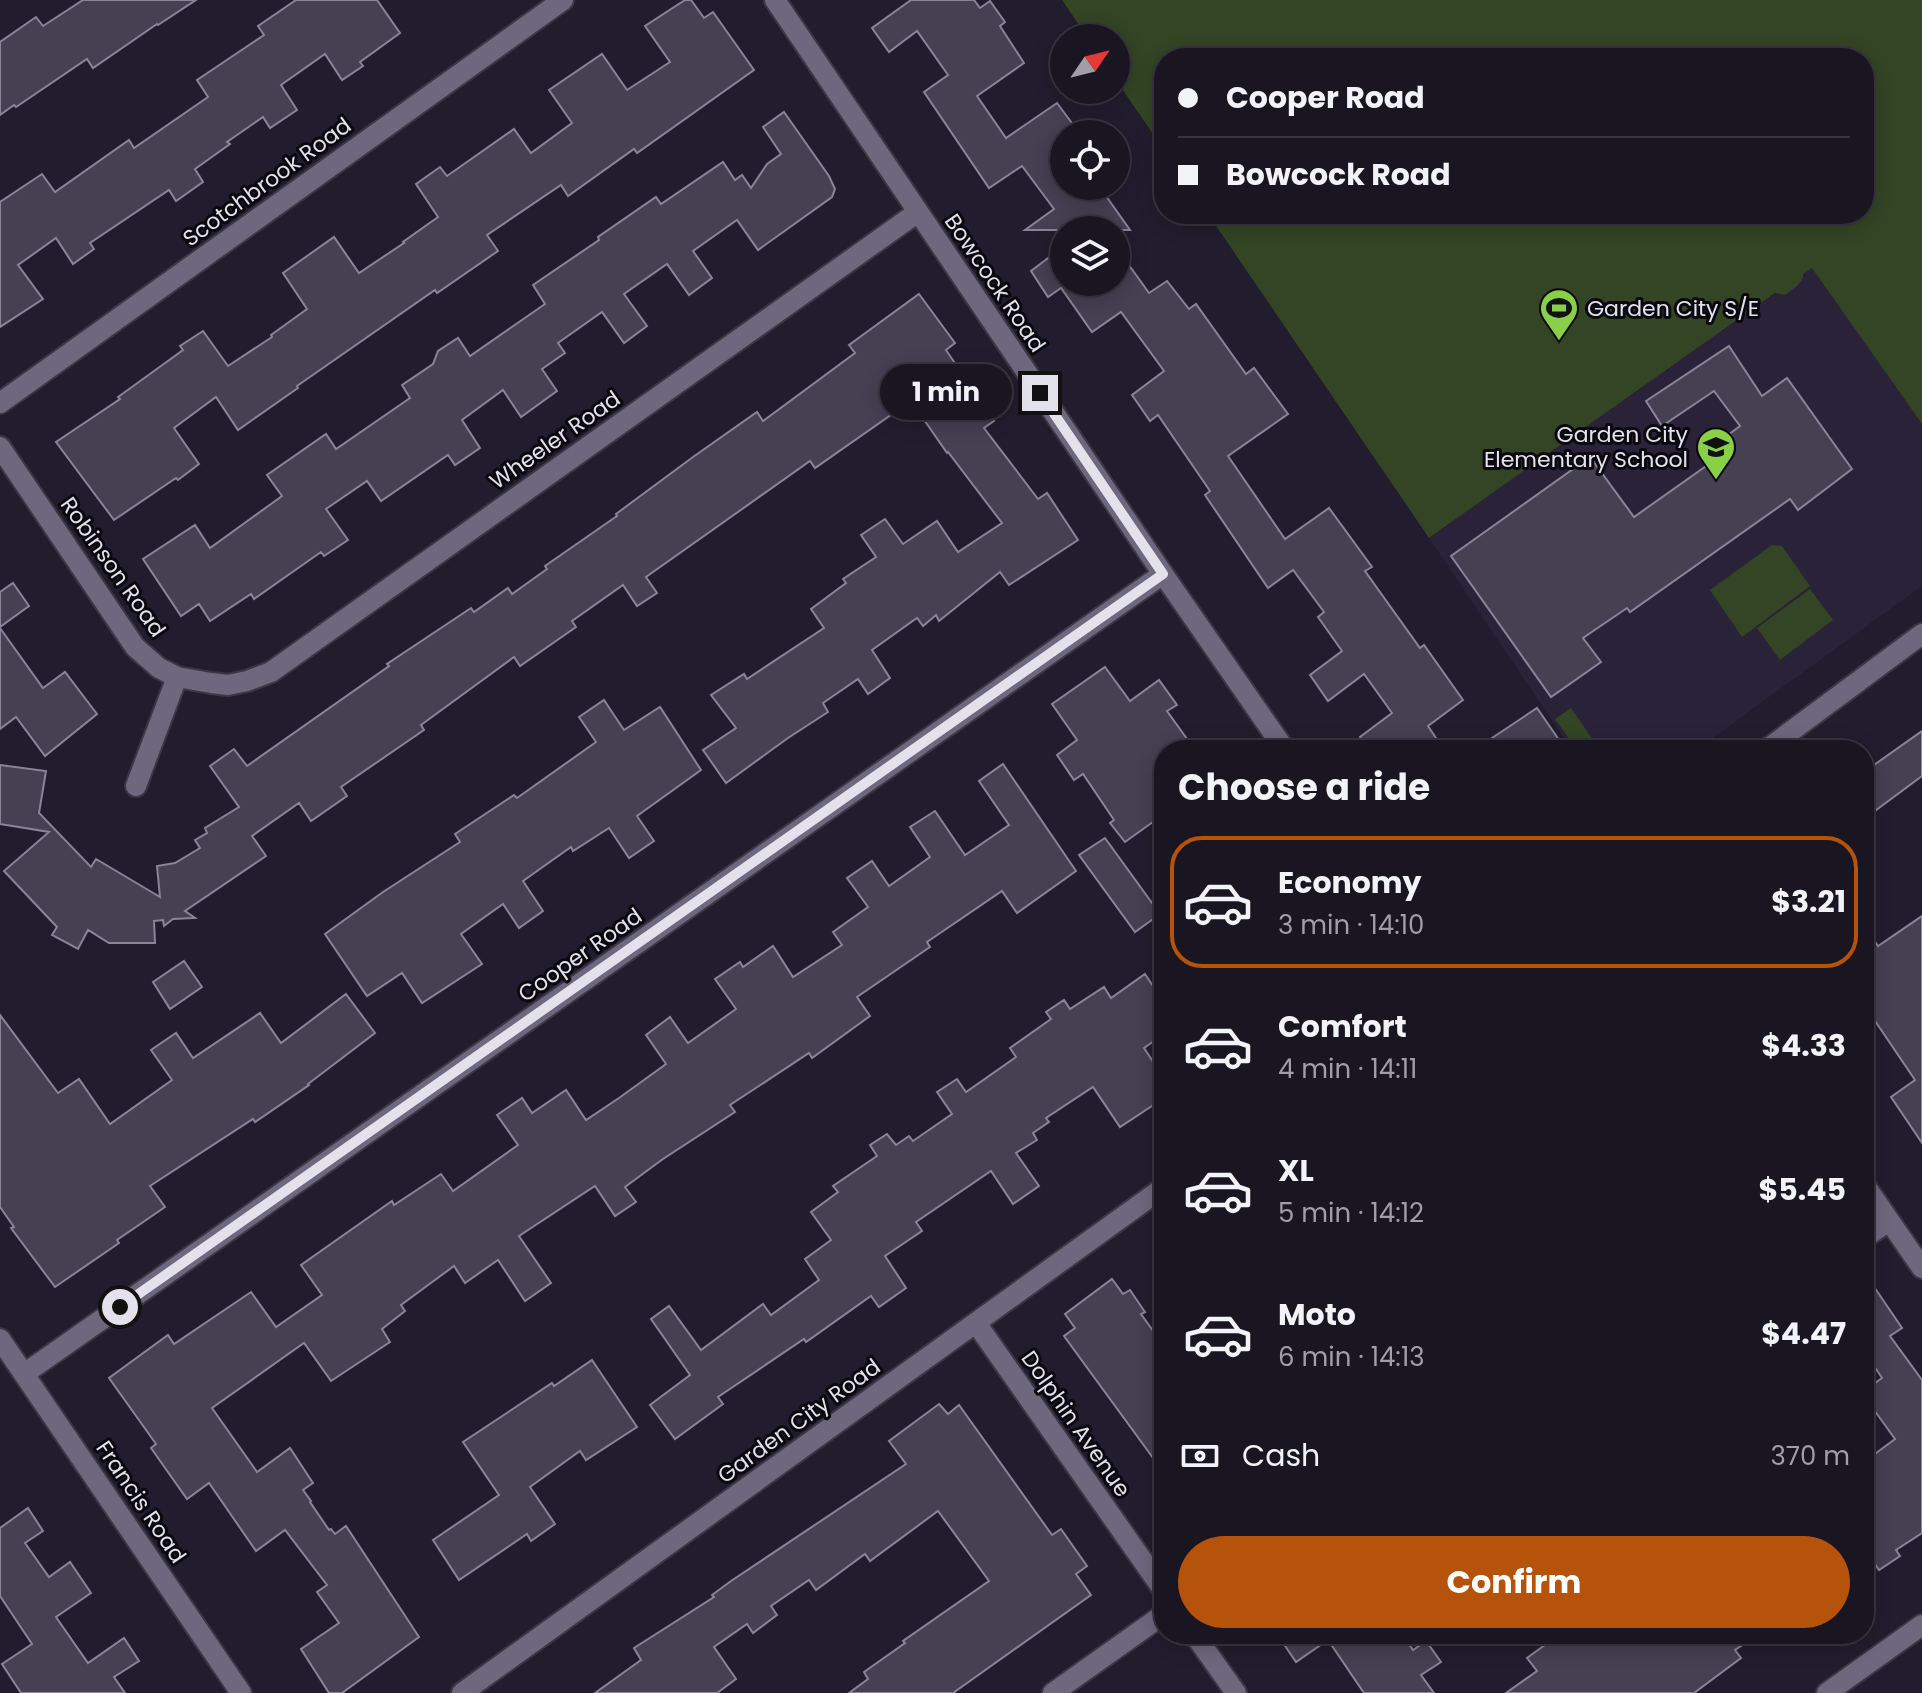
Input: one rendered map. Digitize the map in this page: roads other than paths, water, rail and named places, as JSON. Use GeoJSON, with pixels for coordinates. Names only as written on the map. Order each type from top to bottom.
{"type":"FeatureCollection","features":[{"type":"Feature","properties":{"kind":"street","name":"Scotchbrook Road"},"geometry":{"type":"LineString","coordinates":[[0,403],[563,0]]}},
{"type":"Feature","properties":{"kind":"street","name":"Bowcock Road"},"geometry":{"type":"LineString","coordinates":[[775,0],[1278,740]]}},
{"type":"Feature","properties":{"kind":"street","name":"Wheeler Road"},"geometry":{"type":"LineString","coordinates":[[211,683],[228,685],[271,672],[918,212]]}},
{"type":"Feature","properties":{"kind":"street","name":"Robinson Road"},"geometry":{"type":"LineString","coordinates":[[0,447],[135,647],[159,668],[177,677],[211,683]]}},
{"type":"Feature","properties":{"kind":"street","name":"Cooper Road"},"geometry":{"type":"LineString","coordinates":[[24,1374],[1163,574]]}},
{"type":"Feature","properties":{"kind":"street"},"geometry":{"type":"LineString","coordinates":[[1779,740],[1922,634]]}},
{"type":"Feature","properties":{"kind":"street"},"geometry":{"type":"LineString","coordinates":[[136,786],[177,677]]}},
{"type":"Feature","properties":{"kind":"street","name":"Garden City Road"},"geometry":{"type":"LineString","coordinates":[[462,1693],[1154,1194]]}},
{"type":"Feature","properties":{"kind":"street"},"geometry":{"type":"LineString","coordinates":[[1874,1199],[1922,1268]]}},
{"type":"Feature","properties":{"kind":"street"},"geometry":{"type":"LineString","coordinates":[[1874,1231],[1889,1221]]}},
{"type":"Feature","properties":{"kind":"street","name":"Dolphin Avenue"},"geometry":{"type":"LineString","coordinates":[[976,1323],[1154,1577]]}},
{"type":"Feature","properties":{"kind":"street","name":"Francis Road"},"geometry":{"type":"LineString","coordinates":[[0,1339],[241,1693]]}},
{"type":"Feature","properties":{"kind":"street"},"geometry":{"type":"LineString","coordinates":[[1053,1693],[1154,1621]]}},
{"type":"Feature","properties":{"kind":"street"},"geometry":{"type":"LineString","coordinates":[[1827,1693],[1922,1625]]}},
{"type":"Feature","properties":{"kind":"street"},"geometry":{"type":"LineString","coordinates":[[1201,1644],[1236,1693]]}},
{"type":"Feature","properties":{"kind":"place","name":"Garden City S/E"},"geometry":{"type":"Point","coordinates":[1559,342]}},
{"type":"Feature","properties":{"kind":"place","name":"Garden City Elementary School"},"geometry":{"type":"Point","coordinates":[1716,481]}}]}
